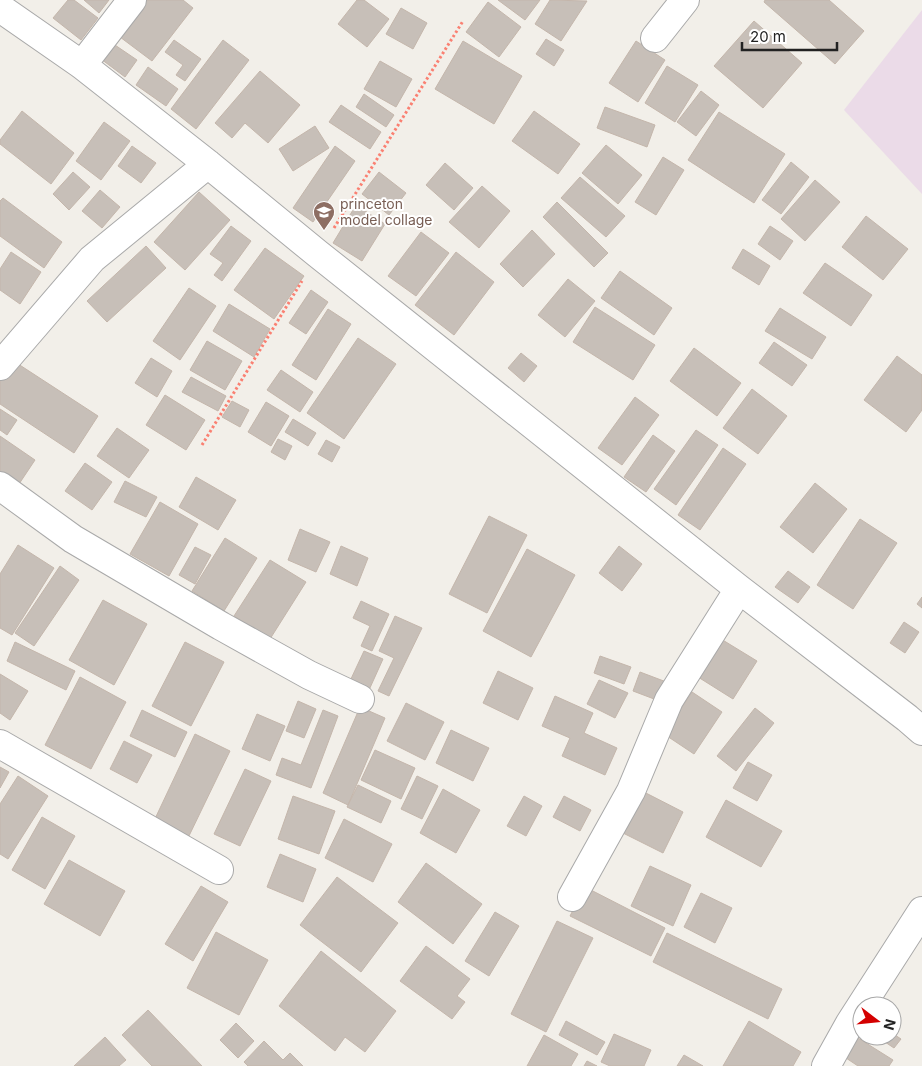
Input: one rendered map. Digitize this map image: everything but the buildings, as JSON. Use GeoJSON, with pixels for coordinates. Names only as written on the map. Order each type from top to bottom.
{"type":"FeatureCollection","features":[{"type":"Feature","properties":{"kind":"street"},"geometry":{"type":"LineString","coordinates":[[82,65],[132,0]]}},
{"type":"Feature","properties":{"kind":"street"},"geometry":{"type":"LineString","coordinates":[[655,38],[685,0]]}},
{"type":"Feature","properties":{"kind":"street"},"geometry":{"type":"LineString","coordinates":[[0,8],[82,65],[739,589],[922,730]]}},
{"type":"Feature","properties":{"kind":"street"},"geometry":{"type":"LineString","coordinates":[[0,366],[92,259],[208,164]]}},
{"type":"Feature","properties":{"kind":"street"},"geometry":{"type":"LineString","coordinates":[[0,486],[72,539],[309,675],[360,699]]}},
{"type":"Feature","properties":{"kind":"street"},"geometry":{"type":"LineString","coordinates":[[572,897],[630,791],[669,700],[739,589]]}},
{"type":"Feature","properties":{"kind":"street"},"geometry":{"type":"LineString","coordinates":[[0,744],[219,870]]}},
{"type":"Feature","properties":{"kind":"street"},"geometry":{"type":"LineString","coordinates":[[826,1066],[850,1023],[919,923]]}},
{"type":"Feature","properties":{"kind":"shaded area"},"geometry":{"type":"Polygon","coordinates":[[[922,10],[922,194],[844,110],[922,10]]]}},
{"type":"Feature","properties":{"kind":"place","name":"princeton model collage"},"geometry":{"type":"Point","coordinates":[324,231]}}]}
